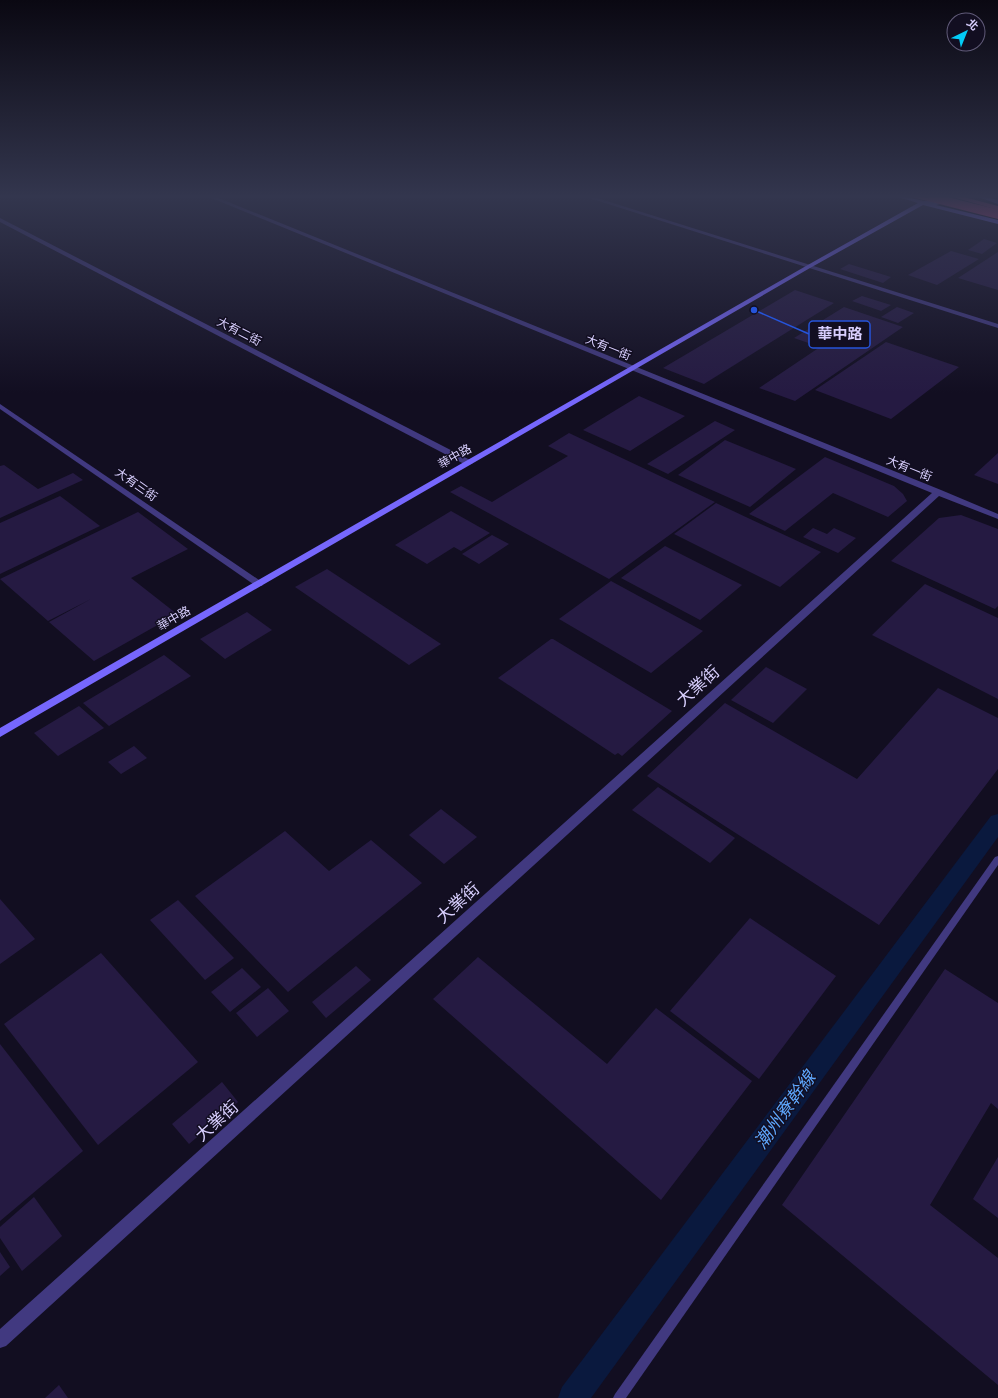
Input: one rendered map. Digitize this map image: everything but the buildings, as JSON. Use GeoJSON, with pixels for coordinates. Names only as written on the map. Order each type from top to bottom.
{"type":"FeatureCollection","features":[{"type":"Feature","properties":{"kind":"street","name":"大有二街"},"geometry":{"type":"LineString","coordinates":[[82,262],[469,463]]}},
{"type":"Feature","properties":{"kind":"street","name":"大有一街"},"geometry":{"type":"LineString","coordinates":[[370,262],[998,517]]}},
{"type":"Feature","properties":{"kind":"street"},"geometry":{"type":"LineString","coordinates":[[793,262],[998,326]]}},
{"type":"Feature","properties":{"kind":"street","name":"華中路"},"geometry":{"type":"LineString","coordinates":[[0,733],[816,262]]}},
{"type":"Feature","properties":{"kind":"street","name":"大有三街"},"geometry":{"type":"LineString","coordinates":[[0,406],[259,584]]}},
{"type":"Feature","properties":{"kind":"street","name":"大業街"},"geometry":{"type":"LineString","coordinates":[[0,1340],[938,492]]}},
{"type":"Feature","properties":{"kind":"lane"},"geometry":{"type":"LineString","coordinates":[[619,1398],[998,859]]}},
{"type":"Feature","properties":{"kind":"waterway","name":"潮州寮幹線"},"geometry":{"type":"LineString","coordinates":[[573,1398],[998,822]]}},
{"type":"Feature","properties":{"kind":"place","name":"華中路"},"geometry":{"type":"Point","coordinates":[754,310]}}]}
